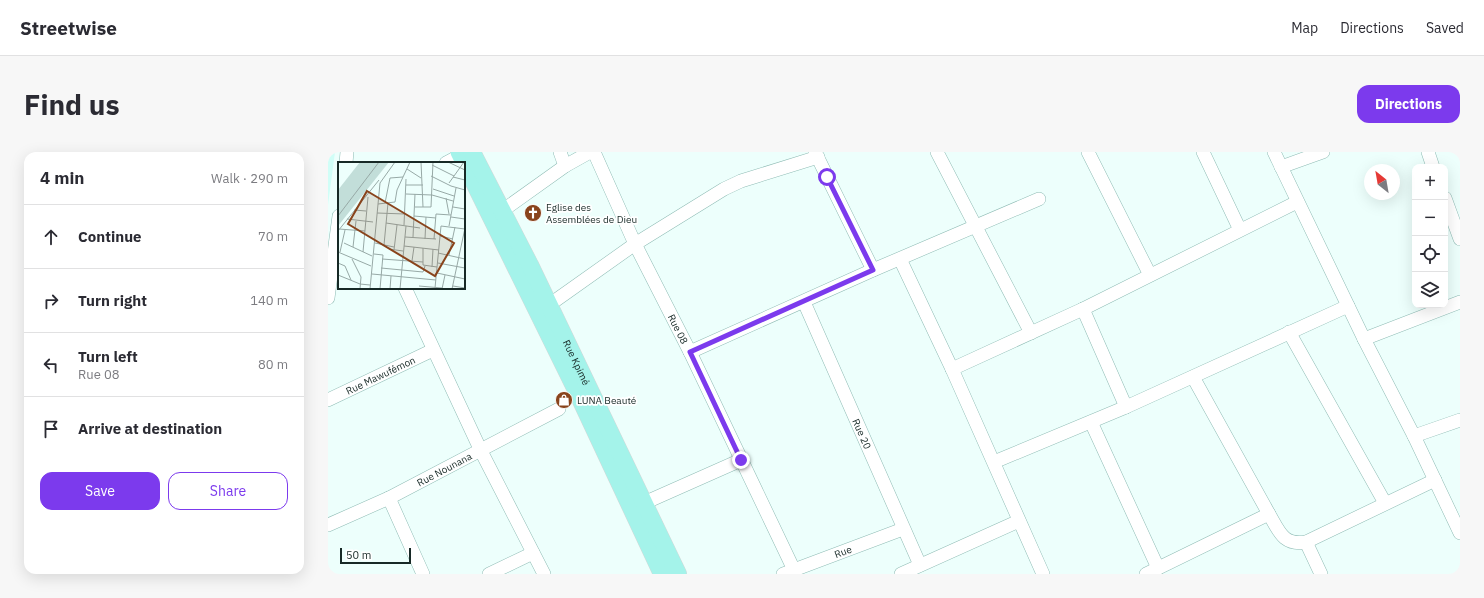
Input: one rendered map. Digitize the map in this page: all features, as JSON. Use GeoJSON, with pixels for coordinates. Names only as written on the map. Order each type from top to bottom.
{"type":"FeatureCollection","features":[{"type":"Feature","properties":{"kind":"main road","name":"Rue Kpimé"},"geometry":{"type":"LineString","coordinates":[[464,153],[478,163],[549,305],[678,574]]}},
{"type":"Feature","properties":{"kind":"main road","name":"Rue Kpimé"},"geometry":{"type":"LineString","coordinates":[[464,153],[662,574]]}},
{"type":"Feature","properties":{"kind":"street"},"geometry":{"type":"LineString","coordinates":[[346,162],[348,152]]}},
{"type":"Feature","properties":{"kind":"street"},"geometry":{"type":"LineString","coordinates":[[560,152],[565,166]]}},
{"type":"Feature","properties":{"kind":"street"},"geometry":{"type":"LineString","coordinates":[[502,211],[565,166],[590,152]]}},
{"type":"Feature","properties":{"kind":"street","name":"Rue 08"},"geometry":{"type":"LineString","coordinates":[[594,152],[635,244],[690,352],[741,460],[788,572]]}},
{"type":"Feature","properties":{"kind":"street"},"geometry":{"type":"LineString","coordinates":[[936,152],[1031,333]]}},
{"type":"Feature","properties":{"kind":"street"},"geometry":{"type":"LineString","coordinates":[[1088,152],[1150,275]]}},
{"type":"Feature","properties":{"kind":"street"},"geometry":{"type":"LineString","coordinates":[[1203,152],[1240,230]]}},
{"type":"Feature","properties":{"kind":"street"},"geometry":{"type":"LineString","coordinates":[[1274,152],[1297,202],[1364,339],[1414,436],[1460,533]]}},
{"type":"Feature","properties":{"kind":"street"},"geometry":{"type":"LineString","coordinates":[[1281,167],[1323,152]]}},
{"type":"Feature","properties":{"kind":"street"},"geometry":{"type":"LineString","coordinates":[[1428,152],[1433,164]]}},
{"type":"Feature","properties":{"kind":"street"},"geometry":{"type":"LineString","coordinates":[[448,162],[464,153]]}},
{"type":"Feature","properties":{"kind":"street"},"geometry":{"type":"LineString","coordinates":[[549,305],[635,244],[731,185],[817,154],[873,270]]}},
{"type":"Feature","properties":{"kind":"street"},"geometry":{"type":"LineString","coordinates":[[690,352],[873,270],[1039,199]]}},
{"type":"Feature","properties":{"kind":"street"},"geometry":{"type":"LineString","coordinates":[[1446,200],[1460,239]]}},
{"type":"Feature","properties":{"kind":"street"},"geometry":{"type":"LineString","coordinates":[[952,369],[1083,309],[1297,202]]}},
{"type":"Feature","properties":{"kind":"street"},"geometry":{"type":"LineString","coordinates":[[328,298],[338,223]]}},
{"type":"Feature","properties":{"kind":"street"},"geometry":{"type":"LineString","coordinates":[[900,259],[952,369],[1043,574]]}},
{"type":"Feature","properties":{"kind":"street"},"geometry":{"type":"LineString","coordinates":[[405,289],[481,451],[544,574]]}},
{"type":"Feature","properties":{"kind":"street","name":"Rue 20"},"geometry":{"type":"LineString","coordinates":[[804,302],[920,565]]}},
{"type":"Feature","properties":{"kind":"street"},"geometry":{"type":"LineString","coordinates":[[1364,339],[1460,302]]}},
{"type":"Feature","properties":{"kind":"street"},"geometry":{"type":"LineString","coordinates":[[994,462],[1126,407],[1348,306]]}},
{"type":"Feature","properties":{"kind":"street"},"geometry":{"type":"LineString","coordinates":[[1083,309],[1126,407]]}},
{"type":"Feature","properties":{"kind":"street"},"geometry":{"type":"LineString","coordinates":[[1289,332],[1385,503]]}},
{"type":"Feature","properties":{"kind":"street","name":"Rue Mawufémon"},"geometry":{"type":"LineString","coordinates":[[328,400],[433,350]]}},
{"type":"Feature","properties":{"kind":"street"},"geometry":{"type":"LineString","coordinates":[[1193,377],[1269,514],[1282,536],[1288,541],[1299,543],[1306,542],[1435,480]]}},
{"type":"Feature","properties":{"kind":"street","name":"Rue Nounana"},"geometry":{"type":"LineString","coordinates":[[328,525],[389,498],[559,409]]}},
{"type":"Feature","properties":{"kind":"street"},"geometry":{"type":"LineString","coordinates":[[1414,436],[1460,420]]}},
{"type":"Feature","properties":{"kind":"street"},"geometry":{"type":"LineString","coordinates":[[1091,422],[1152,571],[1269,514]]}},
{"type":"Feature","properties":{"kind":"street"},"geometry":{"type":"LineString","coordinates":[[644,503],[741,460]]}},
{"type":"Feature","properties":{"kind":"street"},"geometry":{"type":"LineString","coordinates":[[389,498],[423,574]]}},
{"type":"Feature","properties":{"kind":"street"},"geometry":{"type":"LineString","coordinates":[[901,574],[1019,521]]}},
{"type":"Feature","properties":{"kind":"street","name":"Rue"},"geometry":{"type":"LineString","coordinates":[[788,572],[903,529]]}},
{"type":"Feature","properties":{"kind":"street"},"geometry":{"type":"LineString","coordinates":[[1306,542],[1321,574]]}},
{"type":"Feature","properties":{"kind":"street"},"geometry":{"type":"LineString","coordinates":[[489,574],[533,553]]}},
{"type":"Feature","properties":{"kind":"shaded area"},"geometry":{"type":"Polygon","coordinates":[[[328,152],[335,152],[328,205],[328,152]]]}},
{"type":"Feature","properties":{"kind":"place","name":"Eglise des Assemblées de Dieu"},"geometry":{"type":"Point","coordinates":[533,213]}},
{"type":"Feature","properties":{"kind":"place","name":"LUNA Beauté"},"geometry":{"type":"Point","coordinates":[564,400]}},
{"type":"Feature","properties":{"kind":"route"},"geometry":{"type":"LineString","coordinates":[[741,460],[690,352],[873,270],[827,177]]}}]}
